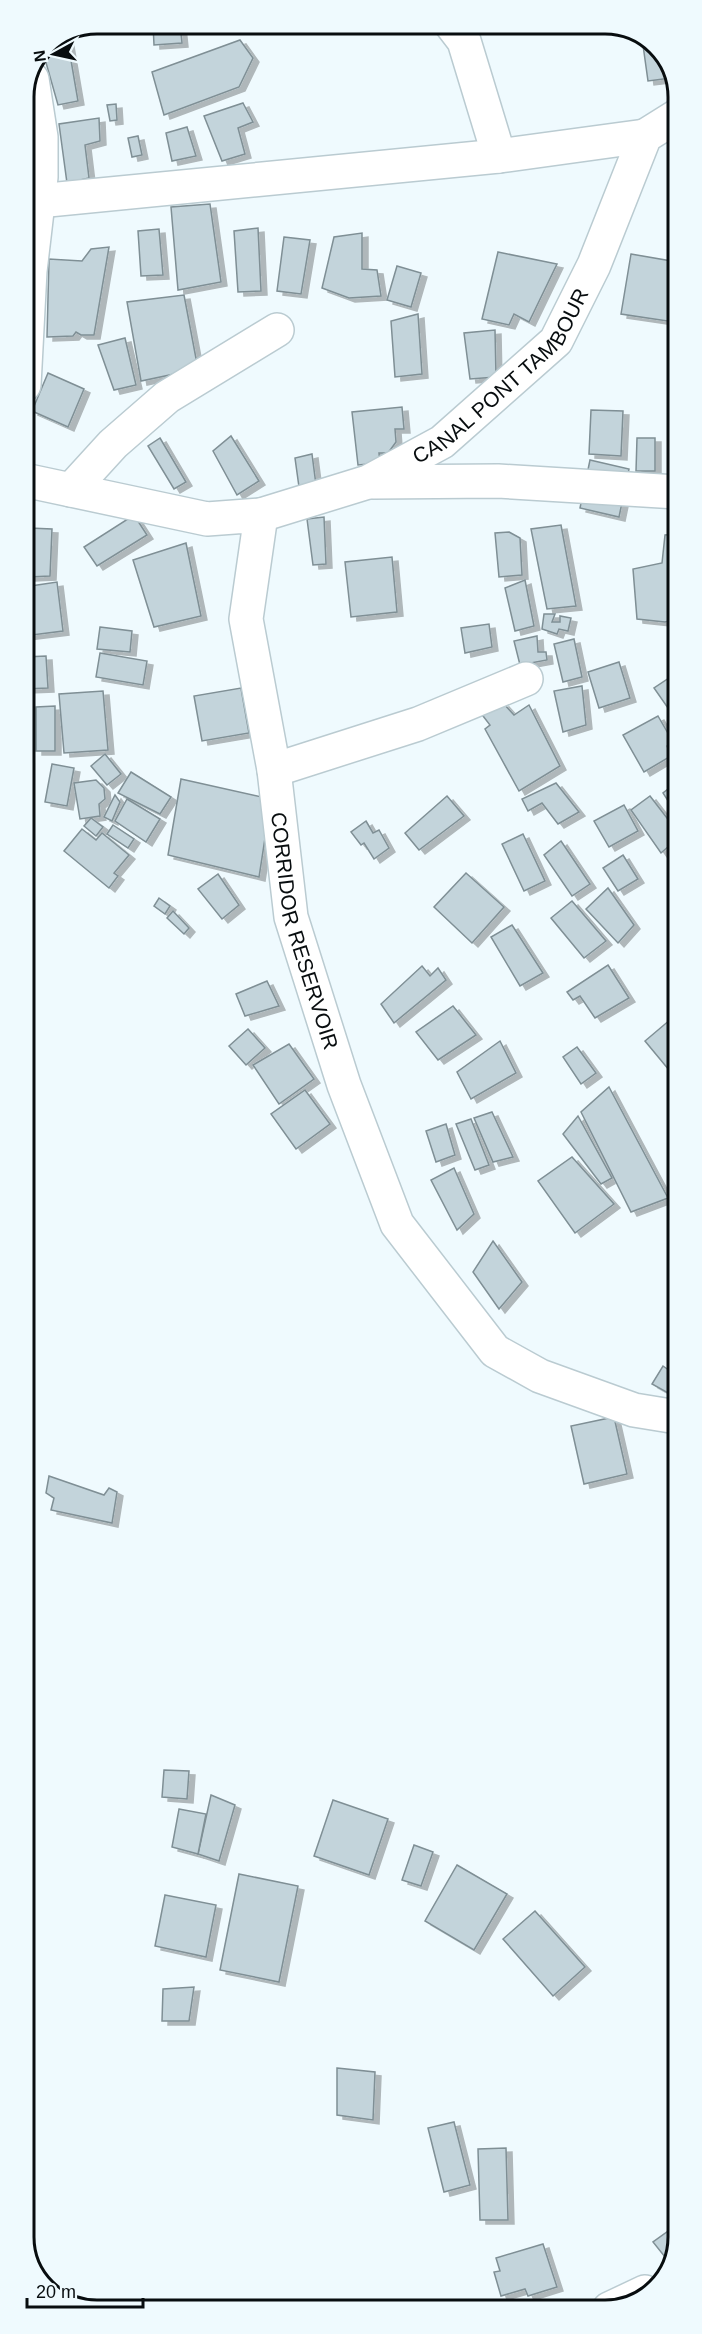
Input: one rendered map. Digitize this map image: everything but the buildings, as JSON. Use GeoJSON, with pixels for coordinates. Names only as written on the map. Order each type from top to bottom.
{"type":"FeatureCollection","features":[{"type":"Feature","properties":{"kind":"street"},"geometry":{"type":"LineString","coordinates":[[459,35],[464,41],[499,156]]}},
{"type":"Feature","properties":{"kind":"street"},"geometry":{"type":"LineString","coordinates":[[34,95],[41,137],[41,177],[34,236]]}},
{"type":"Feature","properties":{"kind":"street"},"geometry":{"type":"LineString","coordinates":[[38,201],[499,156],[645,136],[668,121]]}},
{"type":"Feature","properties":{"kind":"street","name":"CANAL PONT TAMBOUR"},"geometry":{"type":"LineString","coordinates":[[261,515],[368,482],[442,442],[556,341],[594,265],[645,136]]}},
{"type":"Feature","properties":{"kind":"street"},"geometry":{"type":"LineString","coordinates":[[72,490],[113,444],[167,397],[277,330]]}},
{"type":"Feature","properties":{"kind":"street"},"geometry":{"type":"LineString","coordinates":[[368,482],[498,481],[668,491]]}},
{"type":"Feature","properties":{"kind":"street"},"geometry":{"type":"LineString","coordinates":[[34,482],[207,519],[261,515]]}},
{"type":"Feature","properties":{"kind":"street","name":"CORRIDOR RESERVOIR"},"geometry":{"type":"LineString","coordinates":[[261,515],[246,619],[274,770],[291,917],[344,1084],[397,1224],[495,1351],[540,1376],[634,1410],[668,1416]]}},
{"type":"Feature","properties":{"kind":"street"},"geometry":{"type":"LineString","coordinates":[[274,770],[418,724],[526,679]]}}]}
